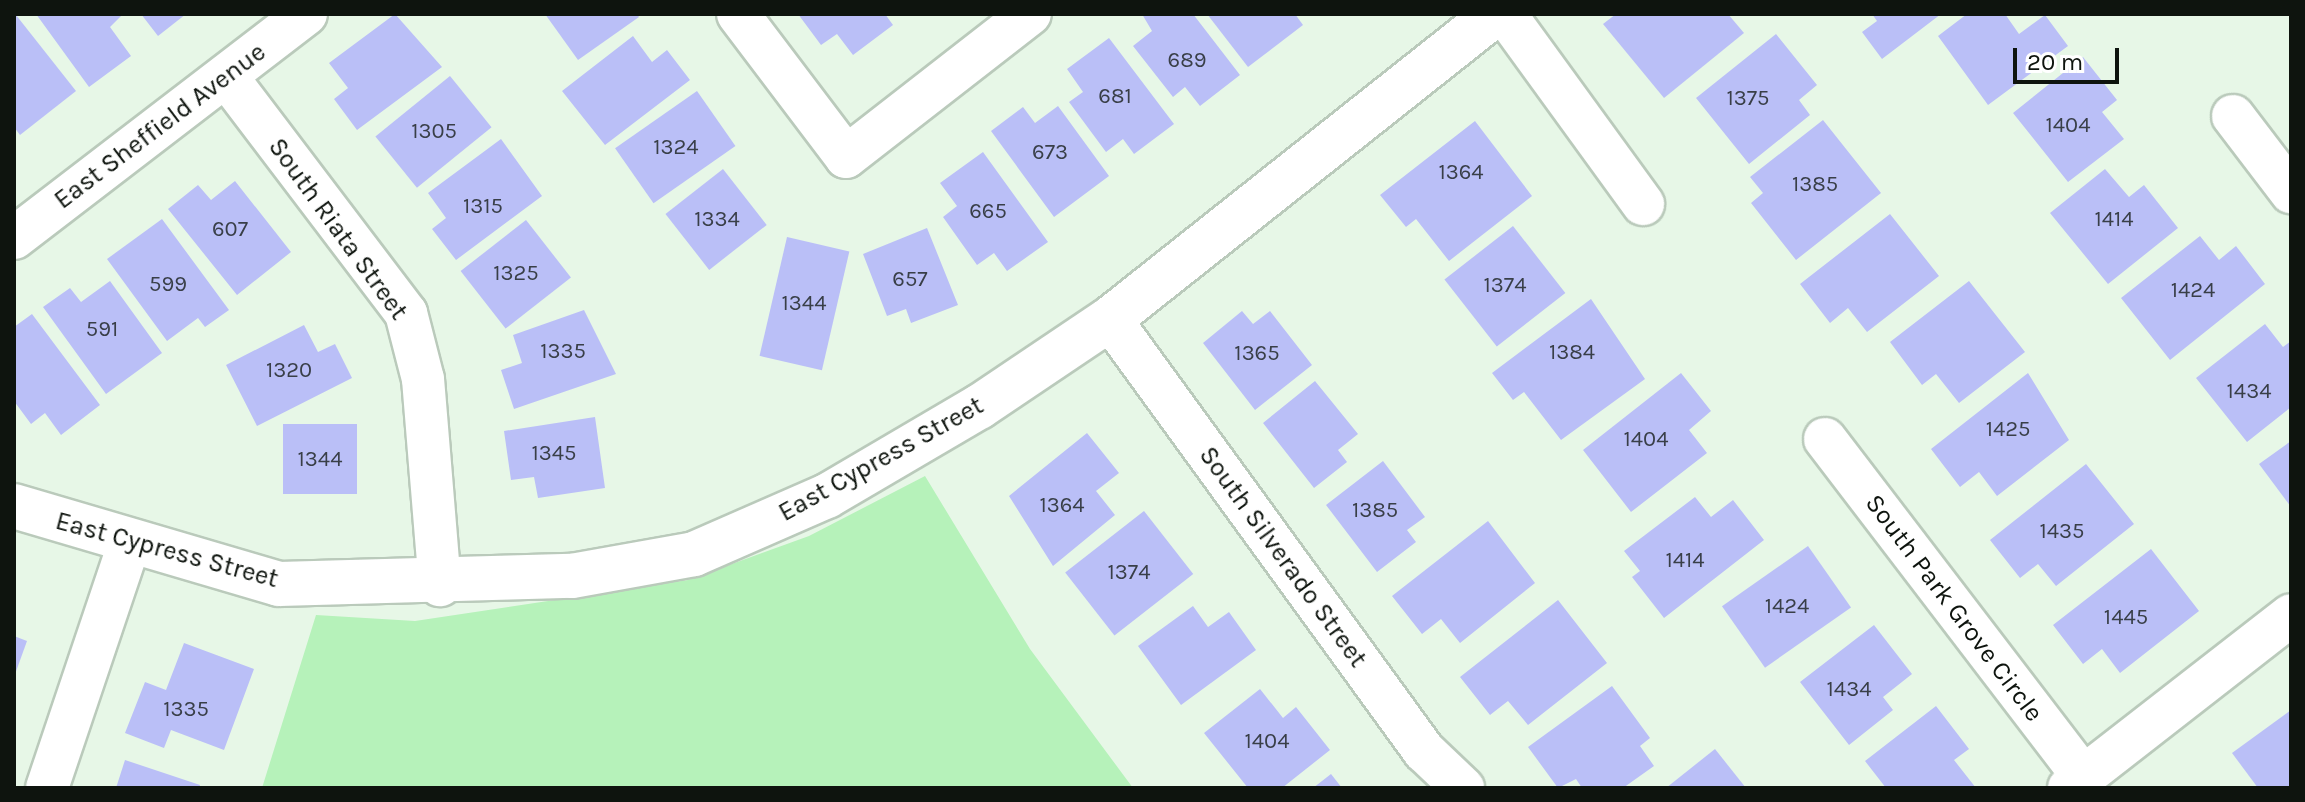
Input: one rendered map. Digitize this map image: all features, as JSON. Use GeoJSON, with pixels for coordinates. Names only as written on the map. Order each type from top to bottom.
{"type":"FeatureCollection","features":[{"type":"Feature","properties":{"kind":"street","name":"East Sheffield Avenue"},"geometry":{"type":"LineString","coordinates":[[14,238],[306,14]]}},
{"type":"Feature","properties":{"kind":"street"},"geometry":{"type":"LineString","coordinates":[[738,14],[846,157],[1030,14]]}},
{"type":"Feature","properties":{"kind":"street","name":"East Cypress Street"},"geometry":{"type":"LineString","coordinates":[[14,506],[279,584],[440,585],[572,576],[694,554],[827,496],[979,407],[1110,319],[1495,14]]}},
{"type":"Feature","properties":{"kind":"street"},"geometry":{"type":"LineString","coordinates":[[1505,14],[1643,204]]}},
{"type":"Feature","properties":{"kind":"street","name":"South Riata Street"},"geometry":{"type":"LineString","coordinates":[[226,76],[406,313],[423,379],[440,585]]}},
{"type":"Feature","properties":{"kind":"street"},"geometry":{"type":"LineString","coordinates":[[2233,116],[2291,192]]}},
{"type":"Feature","properties":{"kind":"street","name":"South Silverado Street"},"geometry":{"type":"LineString","coordinates":[[1110,319],[1424,751],[1463,788]]}},
{"type":"Feature","properties":{"kind":"street","name":"South Park Grove Circle"},"geometry":{"type":"LineString","coordinates":[[1825,439],[2076,782]]}},
{"type":"Feature","properties":{"kind":"street"},"geometry":{"type":"LineString","coordinates":[[47,788],[130,542]]}},
{"type":"Feature","properties":{"kind":"street"},"geometry":{"type":"LineString","coordinates":[[2076,782],[2291,615]]}},
{"type":"Feature","properties":{"kind":"green space"},"geometry":{"type":"Polygon","coordinates":[[[925,476],[1030,649],[1133,788],[262,788],[316,615],[415,621],[688,580],[809,536],[925,476]]]}},
{"type":"Feature","properties":{"kind":"building"},"geometry":{"type":"Polygon","coordinates":[[[36,14],[123,14],[110,27],[131,56],[89,87],[36,14]]]}},
{"type":"Feature","properties":{"kind":"building"},"geometry":{"type":"Polygon","coordinates":[[[141,14],[186,14],[158,36],[141,14]]]}},
{"type":"Feature","properties":{"kind":"building"},"geometry":{"type":"Polygon","coordinates":[[[395,14],[442,67],[357,130],[334,99],[348,88],[329,63],[395,14]]]}},
{"type":"Feature","properties":{"kind":"building"},"geometry":{"type":"Polygon","coordinates":[[[545,14],[637,14],[639,17],[578,60],[545,14]]]}},
{"type":"Feature","properties":{"kind":"building"},"geometry":{"type":"Polygon","coordinates":[[[798,14],[885,14],[893,25],[853,55],[837,34],[821,45],[798,14]]]}},
{"type":"Feature","properties":{"kind":"building"},"geometry":{"type":"Polygon","coordinates":[[[1142,14],[1193,14],[1240,75],[1200,106],[1185,87],[1173,97],[1133,46],[1152,31],[1142,14]]]}},
{"type":"Feature","properties":{"kind":"building"},"geometry":{"type":"Polygon","coordinates":[[[1207,14],[1295,14],[1303,25],[1248,67],[1207,14]]]}},
{"type":"Feature","properties":{"kind":"building"},"geometry":{"type":"Polygon","coordinates":[[[1616,14],[1728,14],[1744,33],[1664,98],[1603,24],[1616,14]]]}},
{"type":"Feature","properties":{"kind":"building"},"geometry":{"type":"Polygon","coordinates":[[[1872,14],[1941,14],[1882,59],[1862,32],[1877,21],[1872,14]]]}},
{"type":"Feature","properties":{"kind":"building"},"geometry":{"type":"Polygon","coordinates":[[[1967,14],[2005,14],[2019,34],[2045,15],[2068,46],[1988,105],[1938,36],[1967,14]]]}},
{"type":"Feature","properties":{"kind":"building"},"geometry":{"type":"Polygon","coordinates":[[[16,15],[76,91],[20,135],[14,127],[16,15]]]}},
{"type":"Feature","properties":{"kind":"building"},"geometry":{"type":"Polygon","coordinates":[[[1776,34],[1817,85],[1799,100],[1810,115],[1749,164],[1696,98],[1776,34]]]}},
{"type":"Feature","properties":{"kind":"building"},"geometry":{"type":"Polygon","coordinates":[[[633,36],[652,62],[667,50],[690,80],[605,145],[562,91],[633,36]]]}},
{"type":"Feature","properties":{"kind":"building"},"geometry":{"type":"Polygon","coordinates":[[[1109,38],[1174,124],[1134,154],[1123,139],[1106,152],[1069,102],[1083,92],[1067,69],[1109,38]]]}},
{"type":"Feature","properties":{"kind":"building"},"geometry":{"type":"Polygon","coordinates":[[[2083,57],[2117,100],[2102,112],[2124,139],[2068,182],[2013,113],[2083,57]]]}},
{"type":"Feature","properties":{"kind":"building"},"geometry":{"type":"Polygon","coordinates":[[[450,76],[492,127],[417,188],[375,136],[450,76]]]}},
{"type":"Feature","properties":{"kind":"building"},"geometry":{"type":"Polygon","coordinates":[[[697,91],[735,146],[654,203],[615,148],[697,91]]]}},
{"type":"Feature","properties":{"kind":"building"},"geometry":{"type":"Polygon","coordinates":[[[1058,106],[1109,176],[1054,217],[991,131],[1023,107],[1035,123],[1058,106]]]}},
{"type":"Feature","properties":{"kind":"building"},"geometry":{"type":"Polygon","coordinates":[[[1823,120],[1881,193],[1796,260],[1751,203],[1763,193],[1750,177],[1823,120]]]}},
{"type":"Feature","properties":{"kind":"building"},"geometry":{"type":"Polygon","coordinates":[[[1475,121],[1532,196],[1449,261],[1416,219],[1406,227],[1380,195],[1475,121]]]}},
{"type":"Feature","properties":{"kind":"building"},"geometry":{"type":"Polygon","coordinates":[[[501,139],[542,196],[456,260],[432,229],[446,218],[428,193],[501,139]]]}},
{"type":"Feature","properties":{"kind":"building"},"geometry":{"type":"Polygon","coordinates":[[[983,152],[1048,242],[1007,271],[994,253],[977,265],[943,217],[957,206],[940,183],[983,152]]]}},
{"type":"Feature","properties":{"kind":"building"},"geometry":{"type":"Polygon","coordinates":[[[723,169],[767,225],[709,270],[665,214],[723,169]]]}},
{"type":"Feature","properties":{"kind":"building"},"geometry":{"type":"Polygon","coordinates":[[[2105,169],[2129,197],[2144,185],[2178,228],[2108,284],[2050,213],[2105,169]]]}},
{"type":"Feature","properties":{"kind":"building"},"geometry":{"type":"Polygon","coordinates":[[[235,181],[291,252],[237,295],[168,209],[198,185],[211,200],[235,181]]]}},
{"type":"Feature","properties":{"kind":"building"},"geometry":{"type":"Polygon","coordinates":[[[1890,214],[1939,276],[1867,332],[1848,308],[1830,323],[1800,284],[1890,214]]]}},
{"type":"Feature","properties":{"kind":"building"},"geometry":{"type":"Polygon","coordinates":[[[162,219],[229,310],[205,327],[198,318],[167,341],[107,259],[162,219]]]}},
{"type":"Feature","properties":{"kind":"building"},"geometry":{"type":"Polygon","coordinates":[[[526,220],[571,278],[506,329],[461,271],[526,220]]]}},
{"type":"Feature","properties":{"kind":"building"},"geometry":{"type":"Polygon","coordinates":[[[1513,226],[1565,293],[1497,347],[1444,280],[1513,226]]]}},
{"type":"Feature","properties":{"kind":"building"},"geometry":{"type":"Polygon","coordinates":[[[927,228],[958,305],[911,323],[906,309],[887,316],[863,254],[927,228]]]}},
{"type":"Feature","properties":{"kind":"building"},"geometry":{"type":"Polygon","coordinates":[[[2200,236],[2219,260],[2236,246],[2265,284],[2170,360],[2121,298],[2200,236]]]}},
{"type":"Feature","properties":{"kind":"building"},"geometry":{"type":"Polygon","coordinates":[[[787,237],[849,251],[822,370],[760,356],[787,237]]]}},
{"type":"Feature","properties":{"kind":"building"},"geometry":{"type":"Polygon","coordinates":[[[110,281],[162,353],[106,394],[43,307],[70,288],[81,302],[110,281]]]}},
{"type":"Feature","properties":{"kind":"building"},"geometry":{"type":"Polygon","coordinates":[[[1969,281],[2025,352],[1959,403],[1936,374],[1922,385],[1890,342],[1969,281]]]}},
{"type":"Feature","properties":{"kind":"building"},"geometry":{"type":"Polygon","coordinates":[[[1591,299],[1645,379],[1561,440],[1524,392],[1513,400],[1492,373],[1591,299]]]}},
{"type":"Feature","properties":{"kind":"building"},"geometry":{"type":"Polygon","coordinates":[[[584,310],[616,374],[514,409],[501,370],[522,363],[513,335],[584,310]]]}},
{"type":"Feature","properties":{"kind":"building"},"geometry":{"type":"Polygon","coordinates":[[[1242,311],[1253,324],[1270,311],[1312,365],[1255,410],[1203,343],[1242,311]]]}},
{"type":"Feature","properties":{"kind":"building"},"geometry":{"type":"Polygon","coordinates":[[[32,314],[100,405],[61,435],[45,413],[31,424],[14,401],[14,327],[32,314]]]}},
{"type":"Feature","properties":{"kind":"building"},"geometry":{"type":"Polygon","coordinates":[[[2265,324],[2283,347],[2291,341],[2291,407],[2247,442],[2196,378],[2265,324]]]}},
{"type":"Feature","properties":{"kind":"building"},"geometry":{"type":"Polygon","coordinates":[[[304,325],[318,352],[335,344],[352,378],[257,426],[226,365],[304,325]]]}},
{"type":"Feature","properties":{"kind":"building"},"geometry":{"type":"Polygon","coordinates":[[[1681,373],[1711,411],[1689,430],[1707,453],[1631,512],[1583,450],[1681,373]]]}},
{"type":"Feature","properties":{"kind":"building"},"geometry":{"type":"Polygon","coordinates":[[[2028,373],[2069,440],[1997,496],[1979,472],[1960,487],[1931,449],[2028,373]]]}},
{"type":"Feature","properties":{"kind":"building"},"geometry":{"type":"Polygon","coordinates":[[[1315,381],[1358,434],[1338,450],[1347,462],[1314,488],[1263,423],[1315,381]]]}},
{"type":"Feature","properties":{"kind":"building"},"geometry":{"type":"Polygon","coordinates":[[[595,417],[605,488],[538,498],[534,477],[511,480],[504,431],[595,417]]]}},
{"type":"Feature","properties":{"kind":"building"},"geometry":{"type":"Polygon","coordinates":[[[283,424],[357,424],[357,494],[283,494],[283,424]]]}},
{"type":"Feature","properties":{"kind":"building"},"geometry":{"type":"Polygon","coordinates":[[[1087,433],[1119,473],[1096,491],[1115,515],[1053,566],[1009,496],[1087,433]]]}},
{"type":"Feature","properties":{"kind":"building"},"geometry":{"type":"Polygon","coordinates":[[[2291,441],[2291,507],[2259,464],[2291,441]]]}},
{"type":"Feature","properties":{"kind":"building"},"geometry":{"type":"Polygon","coordinates":[[[1383,461],[1425,517],[1407,530],[1416,542],[1377,572],[1326,505],[1383,461]]]}},
{"type":"Feature","properties":{"kind":"building"},"geometry":{"type":"Polygon","coordinates":[[[2086,464],[2134,524],[2056,586],[2038,564],[2020,578],[1990,540],[2086,464]]]}},
{"type":"Feature","properties":{"kind":"building"},"geometry":{"type":"Polygon","coordinates":[[[1695,497],[1711,517],[1733,500],[1764,540],[1664,618],[1632,577],[1640,571],[1624,551],[1695,497]]]}},
{"type":"Feature","properties":{"kind":"building"},"geometry":{"type":"Polygon","coordinates":[[[1144,511],[1193,574],[1114,636],[1065,573],[1144,511]]]}},
{"type":"Feature","properties":{"kind":"building"},"geometry":{"type":"Polygon","coordinates":[[[1488,521],[1535,583],[1460,643],[1441,619],[1422,634],[1392,596],[1488,521]]]}},
{"type":"Feature","properties":{"kind":"building"},"geometry":{"type":"Polygon","coordinates":[[[1808,546],[1851,607],[1765,668],[1722,606],[1808,546]]]}},
{"type":"Feature","properties":{"kind":"building"},"geometry":{"type":"Polygon","coordinates":[[[2151,549],[2199,611],[2120,673],[2102,649],[2083,664],[2053,625],[2151,549]]]}},
{"type":"Feature","properties":{"kind":"building"},"geometry":{"type":"Polygon","coordinates":[[[1558,600],[1607,663],[1528,725],[1508,701],[1490,715],[1460,677],[1558,600]]]}},
{"type":"Feature","properties":{"kind":"building"},"geometry":{"type":"Polygon","coordinates":[[[1193,606],[1208,627],[1229,612],[1256,650],[1181,705],[1138,646],[1193,606]]]}},
{"type":"Feature","properties":{"kind":"building"},"geometry":{"type":"Polygon","coordinates":[[[1874,625],[1912,674],[1883,697],[1893,710],[1849,745],[1800,682],[1874,625]]]}},
{"type":"Feature","properties":{"kind":"building"},"geometry":{"type":"Polygon","coordinates":[[[14,636],[27,641],[14,677],[14,636]]]}},
{"type":"Feature","properties":{"kind":"building"},"geometry":{"type":"Polygon","coordinates":[[[184,643],[254,669],[224,750],[171,730],[164,748],[125,733],[145,682],[166,690],[184,643]]]}},
{"type":"Feature","properties":{"kind":"building"},"geometry":{"type":"Polygon","coordinates":[[[1612,686],[1650,738],[1640,746],[1654,766],[1623,788],[1582,788],[1576,779],[1558,788],[1528,747],[1612,686]]]}},
{"type":"Feature","properties":{"kind":"building"},"geometry":{"type":"Polygon","coordinates":[[[1260,689],[1283,718],[1296,707],[1330,750],[1282,788],[1248,788],[1204,733],[1260,689]]]}},
{"type":"Feature","properties":{"kind":"building"},"geometry":{"type":"Polygon","coordinates":[[[1936,706],[1969,749],[1954,760],[1976,788],[1886,788],[1865,761],[1936,706]]]}},
{"type":"Feature","properties":{"kind":"building"},"geometry":{"type":"Polygon","coordinates":[[[2291,710],[2291,788],[2258,788],[2232,753],[2291,710]]]}},
{"type":"Feature","properties":{"kind":"building"},"geometry":{"type":"Polygon","coordinates":[[[1715,749],[1746,788],[1666,788],[1715,749]]]}},
{"type":"Feature","properties":{"kind":"building"},"geometry":{"type":"Polygon","coordinates":[[[125,760],[200,785],[199,788],[116,788],[125,760]]]}},
{"type":"Feature","properties":{"kind":"building"},"geometry":{"type":"Polygon","coordinates":[[[1331,774],[1342,788],[1313,788],[1331,774]]]}}]}
